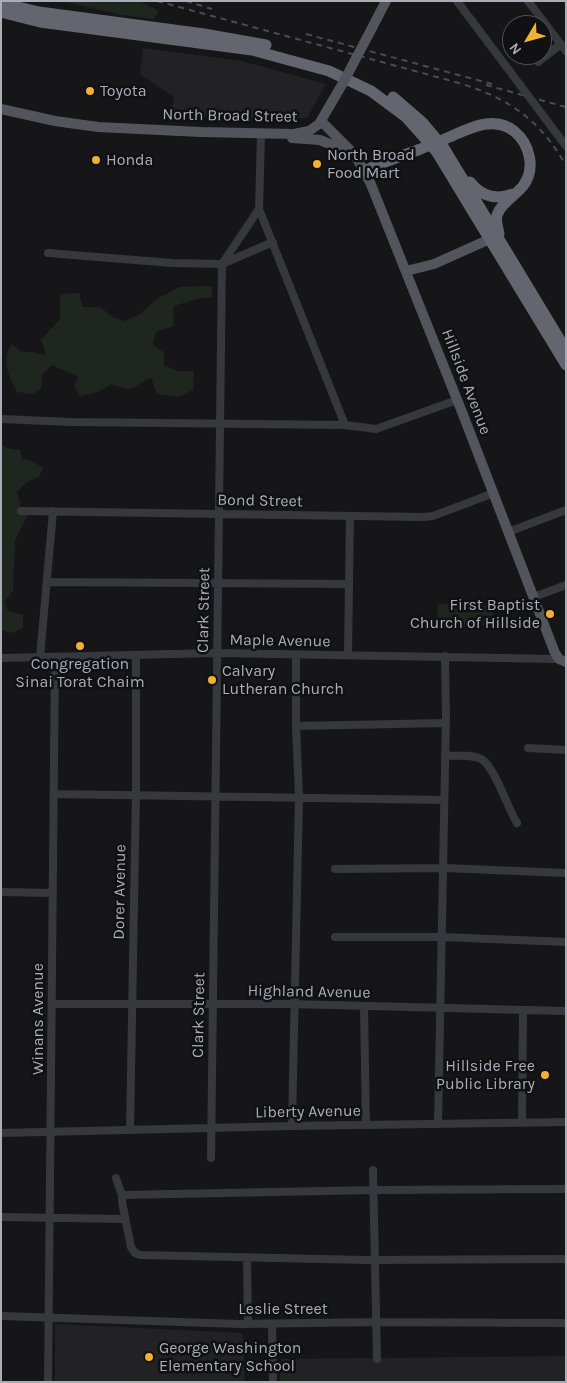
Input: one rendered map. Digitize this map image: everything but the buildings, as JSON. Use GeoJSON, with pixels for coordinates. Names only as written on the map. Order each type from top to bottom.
{"type":"FeatureCollection","features":[{"type":"Feature","properties":{"kind":"highway"},"geometry":{"type":"LineString","coordinates":[[1,3],[50,14],[241,40],[333,64],[372,82],[399,101],[428,128],[449,157],[482,194],[499,197],[517,192]]}},
{"type":"Feature","properties":{"kind":"highway"},"geometry":{"type":"LineString","coordinates":[[1,12],[40,22],[252,50],[319,67],[344,77],[380,97],[421,133],[442,160],[566,365]]}},
{"type":"Feature","properties":{"kind":"highway"},"geometry":{"type":"LineString","coordinates":[[365,171],[476,126],[492,123],[508,127],[518,134],[525,144],[530,156],[530,164],[526,180],[502,207],[497,216],[496,222],[501,243]]}},
{"type":"Feature","properties":{"kind":"highway"},"geometry":{"type":"LineString","coordinates":[[449,157],[566,350]]}},
{"type":"Feature","properties":{"kind":"main road","name":"North Broad Street"},"geometry":{"type":"LineString","coordinates":[[1,109],[54,121],[98,127],[261,134],[306,132],[322,122],[386,1]]}},
{"type":"Feature","properties":{"kind":"main road","name":"Hillside Avenue"},"geometry":{"type":"LineString","coordinates":[[322,122],[355,155],[365,171],[534,597],[562,661]]}},
{"type":"Feature","properties":{"kind":"main road"},"geometry":{"type":"LineString","coordinates":[[279,134],[297,139],[320,140],[355,155]]}},
{"type":"Feature","properties":{"kind":"main road"},"geometry":{"type":"LineString","coordinates":[[406,271],[434,264],[490,239]]}},
{"type":"Feature","properties":{"kind":"street"},"geometry":{"type":"LineString","coordinates":[[457,1],[566,146]]}},
{"type":"Feature","properties":{"kind":"street"},"geometry":{"type":"LineString","coordinates":[[528,1],[566,52]]}},
{"type":"Feature","properties":{"kind":"street"},"geometry":{"type":"LineString","coordinates":[[552,51],[561,44]]}},
{"type":"Feature","properties":{"kind":"street"},"geometry":{"type":"LineString","coordinates":[[261,134],[259,209],[346,425]]}},
{"type":"Feature","properties":{"kind":"street"},"geometry":{"type":"LineString","coordinates":[[222,264],[259,209]]}},
{"type":"Feature","properties":{"kind":"street"},"geometry":{"type":"LineString","coordinates":[[48,252],[172,263],[222,264],[273,242]]}},
{"type":"Feature","properties":{"kind":"street","name":"Clark Street"},"geometry":{"type":"LineString","coordinates":[[211,1158],[222,264]]}},
{"type":"Feature","properties":{"kind":"street"},"geometry":{"type":"LineString","coordinates":[[1,419],[346,425],[376,429],[457,400]]}},
{"type":"Feature","properties":{"kind":"street","name":"Bond Street"},"geometry":{"type":"LineString","coordinates":[[21,511],[429,517],[494,493]]}},
{"type":"Feature","properties":{"kind":"street"},"geometry":{"type":"LineString","coordinates":[[508,532],[566,510]]}},
{"type":"Feature","properties":{"kind":"street"},"geometry":{"type":"LineString","coordinates":[[40,657],[53,511]]}},
{"type":"Feature","properties":{"kind":"street"},"geometry":{"type":"LineString","coordinates":[[348,655],[350,516]]}},
{"type":"Feature","properties":{"kind":"street"},"geometry":{"type":"LineString","coordinates":[[47,582],[349,584]]}},
{"type":"Feature","properties":{"kind":"street"},"geometry":{"type":"LineString","coordinates":[[534,597],[566,585]]}},
{"type":"Feature","properties":{"kind":"street","name":"Maple Avenue"},"geometry":{"type":"LineString","coordinates":[[1,658],[217,653],[296,656],[445,656],[562,661]]}},
{"type":"Feature","properties":{"kind":"street","name":"Dorer Avenue"},"geometry":{"type":"LineString","coordinates":[[130,1129],[136,795],[136,655]]}},
{"type":"Feature","properties":{"kind":"street"},"geometry":{"type":"LineString","coordinates":[[292,1126],[299,798],[296,656]]}},
{"type":"Feature","properties":{"kind":"street"},"geometry":{"type":"LineString","coordinates":[[438,1124],[446,724],[445,656]]}},
{"type":"Feature","properties":{"kind":"street","name":"Winans Avenue"},"geometry":{"type":"LineString","coordinates":[[48,1382],[55,657]]}},
{"type":"Feature","properties":{"kind":"street"},"geometry":{"type":"LineString","coordinates":[[296,726],[446,724]]}},
{"type":"Feature","properties":{"kind":"street"},"geometry":{"type":"LineString","coordinates":[[528,748],[566,750]]}},
{"type":"Feature","properties":{"kind":"street"},"geometry":{"type":"LineString","coordinates":[[445,756],[472,756],[488,764],[493,770],[509,810],[517,824]]}},
{"type":"Feature","properties":{"kind":"street"},"geometry":{"type":"LineString","coordinates":[[54,794],[444,800]]}},
{"type":"Feature","properties":{"kind":"street"},"geometry":{"type":"LineString","coordinates":[[335,869],[443,868],[566,873]]}},
{"type":"Feature","properties":{"kind":"street"},"geometry":{"type":"LineString","coordinates":[[1,892],[53,894]]}},
{"type":"Feature","properties":{"kind":"street"},"geometry":{"type":"LineString","coordinates":[[335,937],[442,937],[566,942]]}},
{"type":"Feature","properties":{"kind":"street","name":"Highland Avenue"},"geometry":{"type":"LineString","coordinates":[[52,1004],[296,1004],[566,1011]]}},
{"type":"Feature","properties":{"kind":"street"},"geometry":{"type":"LineString","coordinates":[[364,1006],[366,1124]]}},
{"type":"Feature","properties":{"kind":"street"},"geometry":{"type":"LineString","coordinates":[[522,1123],[523,1010]]}},
{"type":"Feature","properties":{"kind":"street","name":"Liberty Avenue"},"geometry":{"type":"LineString","coordinates":[[1,1133],[366,1124],[566,1122]]}},
{"type":"Feature","properties":{"kind":"street"},"geometry":{"type":"LineString","coordinates":[[373,1170],[375,1190],[377,1359]]}},
{"type":"Feature","properties":{"kind":"street"},"geometry":{"type":"LineString","coordinates":[[116,1178],[122,1195],[131,1247],[135,1253],[140,1255],[376,1260],[566,1259]]}},
{"type":"Feature","properties":{"kind":"street"},"geometry":{"type":"LineString","coordinates":[[122,1195],[375,1190],[566,1189]]}},
{"type":"Feature","properties":{"kind":"street"},"geometry":{"type":"LineString","coordinates":[[1,1217],[125,1219]]}},
{"type":"Feature","properties":{"kind":"street"},"geometry":{"type":"LineString","coordinates":[[247,1257],[248,1324]]}},
{"type":"Feature","properties":{"kind":"street","name":"Leslie Street"},"geometry":{"type":"LineString","coordinates":[[1,1316],[48,1316],[248,1324],[566,1322]]}},
{"type":"Feature","properties":{"kind":"street"},"geometry":{"type":"LineString","coordinates":[[272,1324],[273,1382]]}},
{"type":"Feature","properties":{"kind":"shaded area"},"geometry":{"type":"Polygon","coordinates":[[[62,1],[139,1],[159,11],[154,19],[122,15],[62,1]]]}},
{"type":"Feature","properties":{"kind":"shaded area"},"geometry":{"type":"Polygon","coordinates":[[[143,48],[242,61],[326,84],[307,118],[269,119],[171,115],[174,97],[140,74],[143,48]]]}},
{"type":"Feature","properties":{"kind":"shaded area"},"geometry":{"type":"Polygon","coordinates":[[[212,286],[212,297],[196,299],[174,306],[173,326],[156,332],[153,344],[164,353],[164,365],[177,371],[194,371],[193,390],[178,397],[157,394],[151,378],[130,389],[111,384],[98,392],[80,396],[74,386],[78,377],[52,365],[42,374],[41,389],[32,394],[17,392],[7,368],[8,350],[12,344],[21,352],[46,355],[41,340],[60,319],[60,294],[79,293],[83,307],[100,307],[113,317],[124,321],[139,315],[158,298],[180,287],[212,286]]]}},
{"type":"Feature","properties":{"kind":"shaded area"},"geometry":{"type":"Polygon","coordinates":[[[1,444],[7,448],[20,450],[22,459],[33,461],[43,468],[39,477],[27,482],[17,492],[20,503],[18,512],[27,516],[15,540],[13,591],[4,602],[8,611],[23,615],[23,628],[12,633],[1,630],[1,444]]]}},
{"type":"Feature","properties":{"kind":"shaded area"},"geometry":{"type":"Polygon","coordinates":[[[438,604],[494,606],[493,626],[437,624],[438,604]]]}},
{"type":"Feature","properties":{"kind":"shaded area","name":"George Washington Elementary School"},"geometry":{"type":"Polygon","coordinates":[[[55,1324],[243,1333],[245,1382],[55,1382],[55,1324]]]}},
{"type":"Feature","properties":{"kind":"shaded area"},"geometry":{"type":"Polygon","coordinates":[[[566,1356],[566,1382],[282,1382],[281,1359],[566,1356]]]}},
{"type":"Feature","properties":{"kind":"shaded area"},"geometry":{"type":"Polygon","coordinates":[[[282,1364],[290,1368],[289,1382],[279,1382],[282,1364]]]}},
{"type":"Feature","properties":{"kind":"shaded area"},"geometry":{"type":"Polygon","coordinates":[[[132,1378],[162,1379],[162,1382],[132,1382],[132,1378]]]}},
{"type":"Feature","properties":{"kind":"railway"},"geometry":{"type":"LineString","coordinates":[[157,1],[477,89],[508,104],[534,123],[546,136],[566,166]]}},
{"type":"Feature","properties":{"kind":"railway"},"geometry":{"type":"LineString","coordinates":[[186,1],[212,9]]}},
{"type":"Feature","properties":{"kind":"railway"},"geometry":{"type":"LineString","coordinates":[[306,34],[492,84]]}},
{"type":"Feature","properties":{"kind":"railway"},"geometry":{"type":"LineString","coordinates":[[486,85],[566,107]]}},
{"type":"Feature","properties":{"kind":"place","name":"Toyota"},"geometry":{"type":"Point","coordinates":[90,91]}},
{"type":"Feature","properties":{"kind":"place","name":"Honda"},"geometry":{"type":"Point","coordinates":[96,160]}},
{"type":"Feature","properties":{"kind":"place","name":"North Broad Food Mart"},"geometry":{"type":"Point","coordinates":[317,164]}},
{"type":"Feature","properties":{"kind":"place","name":"First Baptist Church of Hillside"},"geometry":{"type":"Point","coordinates":[550,614]}},
{"type":"Feature","properties":{"kind":"place","name":"Congregation Sinai Torat Chaim"},"geometry":{"type":"Point","coordinates":[80,646]}},
{"type":"Feature","properties":{"kind":"place","name":"Calvary Lutheran Church"},"geometry":{"type":"Point","coordinates":[212,680]}},
{"type":"Feature","properties":{"kind":"place","name":"Hillside Free Public Library"},"geometry":{"type":"Point","coordinates":[545,1075]}},
{"type":"Feature","properties":{"kind":"place","name":"George Washington Elementary School"},"geometry":{"type":"Point","coordinates":[149,1357]}}]}
